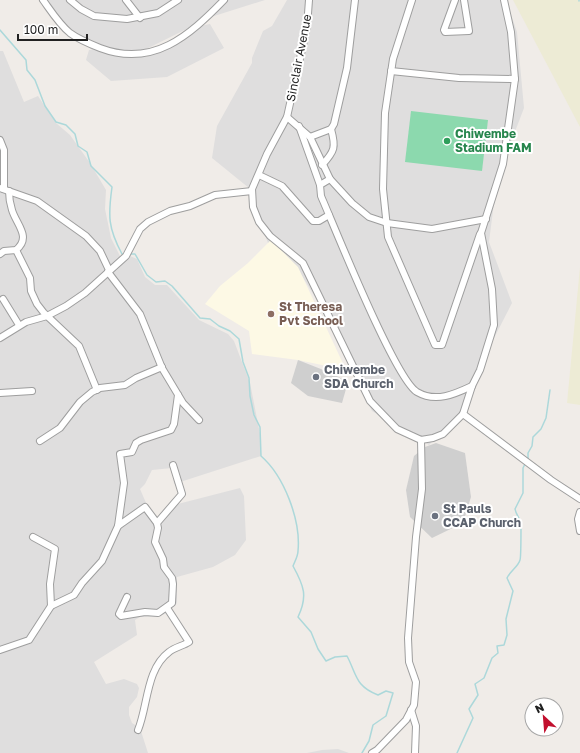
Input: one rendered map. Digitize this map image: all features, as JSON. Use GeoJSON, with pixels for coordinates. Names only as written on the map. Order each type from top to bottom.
{"type":"FeatureCollection","features":[{"type":"Feature","properties":{"kind":"street"},"geometry":{"type":"LineString","coordinates":[[43,0],[62,26],[74,36],[109,52],[135,55],[154,51],[177,42],[203,22],[224,0]]}},
{"type":"Feature","properties":{"kind":"street"},"geometry":{"type":"LineString","coordinates":[[70,0],[80,9],[99,18],[140,18],[160,13],[178,0]]}},
{"type":"Feature","properties":{"kind":"street"},"geometry":{"type":"LineString","coordinates":[[126,0],[140,18]]}},
{"type":"Feature","properties":{"kind":"street","name":"Sinclair Avenue"},"geometry":{"type":"LineString","coordinates":[[252,191],[266,156],[287,117],[307,28],[309,0]]}},
{"type":"Feature","properties":{"kind":"street"},"geometry":{"type":"LineString","coordinates":[[310,137],[331,129],[334,124],[347,68],[355,0]]}},
{"type":"Feature","properties":{"kind":"street"},"geometry":{"type":"LineString","coordinates":[[412,0],[394,52],[391,71],[385,113],[382,165],[383,194],[388,237],[434,344],[439,346],[442,345],[486,219],[503,164],[515,79],[511,32],[504,0]]}},
{"type":"Feature","properties":{"kind":"street"},"geometry":{"type":"LineString","coordinates":[[455,0],[444,32],[469,31],[464,0]]}},
{"type":"Feature","properties":{"kind":"street"},"geometry":{"type":"LineString","coordinates":[[391,71],[459,78],[515,79]]}},
{"type":"Feature","properties":{"kind":"street"},"geometry":{"type":"LineString","coordinates":[[287,117],[310,137],[330,179],[361,211],[372,218],[387,223],[436,229],[464,222],[486,219]]}},
{"type":"Feature","properties":{"kind":"street"},"geometry":{"type":"LineString","coordinates":[[299,126],[329,215],[399,369],[412,388],[422,394],[436,397],[454,395],[472,386]]}},
{"type":"Feature","properties":{"kind":"street"},"geometry":{"type":"LineString","coordinates":[[322,164],[330,156],[335,146],[331,129]]}},
{"type":"Feature","properties":{"kind":"street"},"geometry":{"type":"LineString","coordinates":[[0,140],[4,150],[4,189],[12,212],[23,233],[22,243],[16,250],[4,251],[0,254]]}},
{"type":"Feature","properties":{"kind":"street"},"geometry":{"type":"LineString","coordinates":[[259,175],[282,186],[313,221],[319,221],[329,215]]}},
{"type":"Feature","properties":{"kind":"street"},"geometry":{"type":"LineString","coordinates":[[320,185],[330,179]]}},
{"type":"Feature","properties":{"kind":"street"},"geometry":{"type":"LineString","coordinates":[[4,189],[37,201],[86,236],[100,251],[109,271],[142,318],[162,367],[178,395],[183,403],[199,420]]}},
{"type":"Feature","properties":{"kind":"street"},"geometry":{"type":"LineString","coordinates":[[0,338],[20,325],[47,316],[73,302],[126,256],[141,228],[170,211],[190,206],[217,194],[252,191],[254,210],[263,228],[271,238],[303,263],[370,401],[397,429],[421,440],[433,438],[443,434],[463,414],[472,386],[480,370],[494,325],[492,289],[480,233]]}},
{"type":"Feature","properties":{"kind":"street"},"geometry":{"type":"LineString","coordinates":[[16,250],[30,278],[31,293],[37,304],[47,316],[79,346],[97,390]]}},
{"type":"Feature","properties":{"kind":"street"},"geometry":{"type":"LineString","coordinates":[[2,299],[20,325]]}},
{"type":"Feature","properties":{"kind":"street"},"geometry":{"type":"LineString","coordinates":[[40,441],[60,428],[83,400],[97,390],[125,385],[136,378],[162,367]]}},
{"type":"Feature","properties":{"kind":"street"},"geometry":{"type":"LineString","coordinates":[[0,392],[32,391]]}},
{"type":"Feature","properties":{"kind":"street"},"geometry":{"type":"LineString","coordinates":[[0,649],[29,640],[51,606],[74,595],[82,583],[103,560],[118,526],[124,483],[120,454],[132,452],[136,443],[141,440],[171,430],[174,424],[178,395]]}},
{"type":"Feature","properties":{"kind":"street"},"geometry":{"type":"LineString","coordinates":[[463,414],[530,464],[580,498]]}},
{"type":"Feature","properties":{"kind":"street"},"geometry":{"type":"LineString","coordinates":[[372,753],[377,750],[406,720],[414,705],[416,682],[409,662],[408,638],[416,537],[422,489],[421,440]]}},
{"type":"Feature","properties":{"kind":"street"},"geometry":{"type":"LineString","coordinates":[[157,523],[182,494],[173,465]]}},
{"type":"Feature","properties":{"kind":"street"},"geometry":{"type":"LineString","coordinates":[[118,526],[145,507],[157,523],[158,528],[155,542],[163,558],[164,567],[172,578],[173,584],[172,603],[167,608],[158,612],[145,612],[120,616],[119,614],[127,597]]}},
{"type":"Feature","properties":{"kind":"street"},"geometry":{"type":"LineString","coordinates":[[580,512],[578,519],[580,531]]}},
{"type":"Feature","properties":{"kind":"street"},"geometry":{"type":"LineString","coordinates":[[33,537],[55,549],[50,584],[51,606]]}},
{"type":"Feature","properties":{"kind":"street"},"geometry":{"type":"LineString","coordinates":[[138,730],[143,718],[156,668],[168,653],[189,642],[167,608]]}},
{"type":"Feature","properties":{"kind":"street"},"geometry":{"type":"LineString","coordinates":[[411,710],[416,726],[415,753]]}},
{"type":"Feature","properties":{"kind":"shaded area"},"geometry":{"type":"Polygon","coordinates":[[[41,0],[265,0],[211,17],[130,57],[146,57],[175,45],[200,26],[210,24],[224,48],[167,77],[111,81],[86,60],[89,50],[92,50],[53,17],[41,0]]]}},
{"type":"Feature","properties":{"kind":"shaded area"},"geometry":{"type":"Polygon","coordinates":[[[287,0],[506,0],[517,32],[524,108],[497,179],[489,242],[512,303],[492,342],[470,402],[429,445],[372,411],[324,312],[296,266],[269,246],[249,188],[212,158],[217,126],[252,63],[252,58],[263,31],[272,26],[287,0]]]}},
{"type":"Feature","properties":{"kind":"shaded area"},"geometry":{"type":"Polygon","coordinates":[[[513,0],[580,0],[580,127],[513,0]]]}},
{"type":"Feature","properties":{"kind":"shaded area"},"geometry":{"type":"Polygon","coordinates":[[[0,51],[3,51],[24,102],[38,96],[56,123],[70,135],[90,163],[106,190],[105,209],[111,238],[120,256],[124,258],[130,256],[137,259],[145,277],[155,285],[167,285],[199,320],[228,334],[234,341],[250,383],[260,434],[261,456],[174,484],[172,468],[152,470],[145,484],[140,489],[150,512],[156,519],[170,506],[240,488],[244,496],[246,540],[235,555],[213,567],[177,577],[177,603],[169,612],[160,616],[140,617],[135,620],[137,635],[94,662],[106,684],[124,679],[137,684],[139,688],[137,697],[129,707],[129,715],[132,723],[140,728],[148,753],[0,753],[0,51]]]}},
{"type":"Feature","properties":{"kind":"shaded area","name":"St Theresa Pvt School"},"geometry":{"type":"Polygon","coordinates":[[[271,240],[298,267],[346,370],[298,360],[252,354],[249,331],[205,304],[220,286],[248,263],[271,240]]]}},
{"type":"Feature","properties":{"kind":"shaded area"},"geometry":{"type":"Polygon","coordinates":[[[580,267],[580,405],[567,403],[580,267]]]}},
{"type":"Feature","properties":{"kind":"shaded area","name":"Chiwembe SDA Church"},"geometry":{"type":"Polygon","coordinates":[[[298,360],[331,373],[348,382],[342,403],[308,396],[291,383],[298,360]]]}},
{"type":"Feature","properties":{"kind":"shaded area"},"geometry":{"type":"Polygon","coordinates":[[[436,443],[465,453],[471,497],[463,523],[432,538],[410,517],[406,490],[414,456],[425,447],[436,443]]]}},
{"type":"Feature","properties":{"kind":"shaded area"},"geometry":{"type":"Polygon","coordinates":[[[338,749],[349,753],[307,753],[322,750],[338,749]]]}},
{"type":"Feature","properties":{"kind":"green space","name":"Chiwembe Stadium FAM"},"geometry":{"type":"Polygon","coordinates":[[[411,111],[488,120],[482,171],[405,162],[411,111]]]}},
{"type":"Feature","properties":{"kind":"waterway"},"geometry":{"type":"LineString","coordinates":[[0,30],[26,60],[27,70],[35,80],[45,106],[56,122],[66,125],[75,134],[78,146],[87,152],[91,166],[112,187],[110,222],[117,245],[122,254],[124,254]]}},
{"type":"Feature","properties":{"kind":"waterway"},"geometry":{"type":"LineString","coordinates":[[130,254],[135,254],[147,275],[156,282],[165,281],[172,286],[200,318],[210,319],[219,326],[230,331],[239,339],[243,362],[249,378],[250,396],[254,415],[260,427],[261,456],[277,475],[284,487],[294,513],[297,526],[298,553],[293,566],[300,579],[304,597],[298,617],[311,632],[318,649],[326,661],[335,657],[347,656],[358,679],[365,688],[378,695],[386,691],[393,693],[386,716],[373,725],[369,741],[362,753]]}},
{"type":"Feature","properties":{"kind":"waterway"},"geometry":{"type":"LineString","coordinates":[[528,461],[528,453],[532,446],[533,437],[541,429],[546,418],[550,390]]}},
{"type":"Feature","properties":{"kind":"waterway"},"geometry":{"type":"LineString","coordinates":[[457,753],[473,718],[469,709],[478,695],[475,684],[484,678],[492,658],[498,653],[497,646],[504,645],[507,635],[506,619],[513,591],[507,578],[518,565],[520,558],[521,523],[515,509],[523,493],[523,468],[525,464]]}},
{"type":"Feature","properties":{"kind":"place","name":"Chiwembe Stadium FAM"},"geometry":{"type":"Point","coordinates":[447,141]}},
{"type":"Feature","properties":{"kind":"place","name":"St Theresa Pvt School"},"geometry":{"type":"Point","coordinates":[271,314]}},
{"type":"Feature","properties":{"kind":"place","name":"Chiwembe SDA Church"},"geometry":{"type":"Point","coordinates":[316,377]}},
{"type":"Feature","properties":{"kind":"place","name":"St Pauls CCAP Church"},"geometry":{"type":"Point","coordinates":[435,516]}}]}
